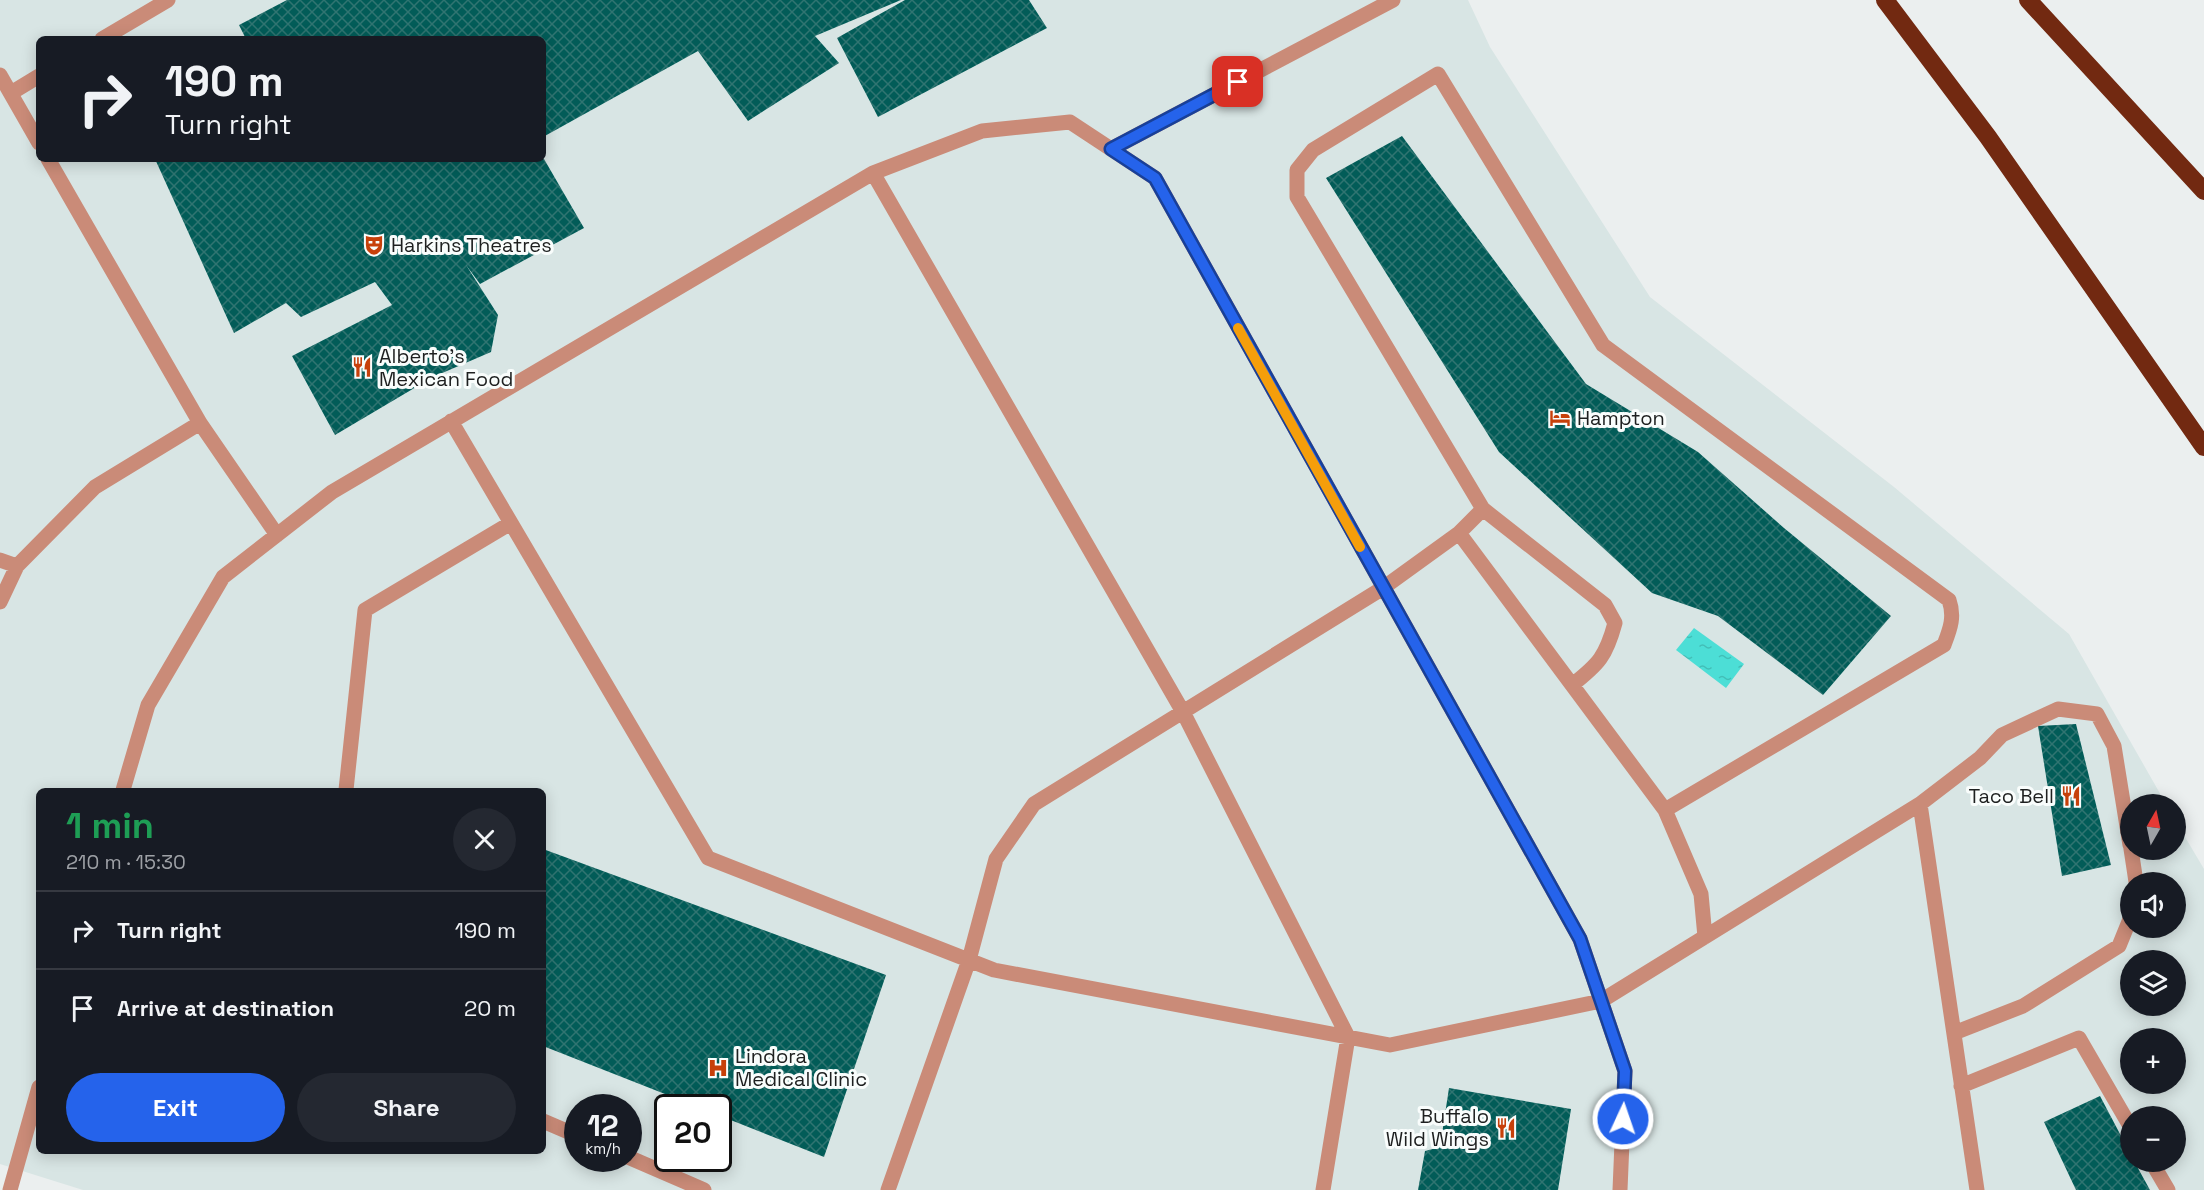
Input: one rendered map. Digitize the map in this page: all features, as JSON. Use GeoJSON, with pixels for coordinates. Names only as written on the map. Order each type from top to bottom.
{"type":"FeatureCollection","features":[{"type":"Feature","properties":{"kind":"highway"},"geometry":{"type":"LineString","coordinates":[[1885,0],[1988,137],[2204,447]]}},
{"type":"Feature","properties":{"kind":"highway"},"geometry":{"type":"LineString","coordinates":[[2028,0],[2204,191]]}},
{"type":"Feature","properties":{"kind":"lane"},"geometry":{"type":"LineString","coordinates":[[107,36],[168,0]]}},
{"type":"Feature","properties":{"kind":"lane"},"geometry":{"type":"LineString","coordinates":[[1111,149],[1393,0]]}},
{"type":"Feature","properties":{"kind":"lane"},"geometry":{"type":"LineString","coordinates":[[1572,685],[1597,665],[1609,645],[1615,623],[1605,605],[1483,509],[1297,197],[1297,170],[1313,150],[1438,74],[1603,345],[1949,600],[1953,612],[1951,627],[1944,645],[1665,810]]}},
{"type":"Feature","properties":{"kind":"lane"},"geometry":{"type":"LineString","coordinates":[[0,75],[36,138]]}},
{"type":"Feature","properties":{"kind":"lane"},"geometry":{"type":"LineString","coordinates":[[10,93],[36,78]]}},
{"type":"Feature","properties":{"kind":"lane"},"geometry":{"type":"LineString","coordinates":[[124,788],[148,705],[223,577],[332,492],[873,173],[982,131],[1070,122],[1155,178],[1580,939],[1625,1071],[1620,1190]]}},
{"type":"Feature","properties":{"kind":"lane"},"geometry":{"type":"LineString","coordinates":[[50,162],[200,423],[277,535]]}},
{"type":"Feature","properties":{"kind":"lane"},"geometry":{"type":"LineString","coordinates":[[873,173],[1183,712],[1348,1037],[1323,1190]]}},
{"type":"Feature","properties":{"kind":"lane"},"geometry":{"type":"LineString","coordinates":[[451,421],[708,858],[994,970],[1390,1045],[1601,1001],[1920,804],[1980,758],[2002,735],[2058,709],[2097,714],[2114,746],[2122,794]]}},
{"type":"Feature","properties":{"kind":"lane"},"geometry":{"type":"LineString","coordinates":[[0,602],[17,566],[95,487],[200,423]]}},
{"type":"Feature","properties":{"kind":"lane"},"geometry":{"type":"LineString","coordinates":[[888,1190],[969,960],[996,858],[1034,804],[1383,588],[1459,533],[1483,509]]}},
{"type":"Feature","properties":{"kind":"lane"},"geometry":{"type":"LineString","coordinates":[[346,788],[365,610],[511,523]]}},
{"type":"Feature","properties":{"kind":"lane"},"geometry":{"type":"LineString","coordinates":[[1459,533],[1665,810],[1701,894],[1705,937]]}},
{"type":"Feature","properties":{"kind":"lane"},"geometry":{"type":"LineString","coordinates":[[0,560],[17,566]]}},
{"type":"Feature","properties":{"kind":"lane"},"geometry":{"type":"LineString","coordinates":[[1920,804],[1977,1190]]}},
{"type":"Feature","properties":{"kind":"lane"},"geometry":{"type":"LineString","coordinates":[[1954,1033],[2023,1006],[2119,946],[2122,938]]}},
{"type":"Feature","properties":{"kind":"lane"},"geometry":{"type":"LineString","coordinates":[[1961,1086],[2079,1038],[2120,1109]]}},
{"type":"Feature","properties":{"kind":"lane"},"geometry":{"type":"LineString","coordinates":[[10,1190],[36,1098]]}},
{"type":"Feature","properties":{"kind":"lane"},"geometry":{"type":"LineString","coordinates":[[546,1122],[564,1130]]}},
{"type":"Feature","properties":{"kind":"lane"},"geometry":{"type":"LineString","coordinates":[[642,1163],[704,1190]]}},
{"type":"Feature","properties":{"kind":"lane"},"geometry":{"type":"LineString","coordinates":[[2157,1172],[2168,1190]]}},
{"type":"Feature","properties":{"kind":"shaded area"},"geometry":{"type":"Polygon","coordinates":[[[0,0],[1468,0],[1490,47],[1650,297],[1894,487],[2069,634],[2160,794],[2120,794],[2120,860],[2186,860],[2186,839],[2204,869],[2204,1190],[83,1190],[0,1164],[0,0]]]}},
{"type":"Feature","properties":{"kind":"water"},"geometry":{"type":"Polygon","coordinates":[[[1694,628],[1744,664],[1726,688],[1676,650],[1694,628]]]}},
{"type":"Feature","properties":{"kind":"building"},"geometry":{"type":"Polygon","coordinates":[[[287,0],[901,0],[815,36],[839,63],[748,121],[698,51],[546,135],[546,36],[244,36],[239,25],[287,0]]]}},
{"type":"Feature","properties":{"kind":"building"},"geometry":{"type":"Polygon","coordinates":[[[905,0],[1029,0],[1047,28],[878,117],[837,38],[905,0]]]}},
{"type":"Feature","properties":{"kind":"building","name":"Hampton"},"geometry":{"type":"Polygon","coordinates":[[[1402,136],[1586,384],[1698,452],[1784,528],[1891,616],[1823,695],[1718,616],[1652,593],[1499,452],[1326,178],[1402,136]]]}},
{"type":"Feature","properties":{"kind":"building","name":"Harkins Theatres"},"geometry":{"type":"Polygon","coordinates":[[[156,162],[546,162],[584,228],[480,284],[466,265],[498,315],[491,352],[433,377],[335,435],[292,356],[392,305],[375,282],[301,317],[286,303],[234,333],[156,162]]]}},
{"type":"Feature","properties":{"kind":"building","name":"Taco Bell"},"geometry":{"type":"Polygon","coordinates":[[[2076,724],[2111,865],[2062,876],[2038,726],[2076,724]]]}},
{"type":"Feature","properties":{"kind":"building"},"geometry":{"type":"Polygon","coordinates":[[[546,850],[886,975],[824,1157],[732,1121],[732,1094],[665,1094],[546,1047],[546,850]]]}},
{"type":"Feature","properties":{"kind":"building","name":"Buffalo Wild Wings"},"geometry":{"type":"Polygon","coordinates":[[[1449,1088],[1571,1109],[1558,1190],[1418,1190],[1425,1151],[1440,1147],[1449,1088]]]}},
{"type":"Feature","properties":{"kind":"building"},"geometry":{"type":"Polygon","coordinates":[[[2100,1096],[2120,1134],[2120,1172],[2140,1172],[2150,1190],[2076,1190],[2044,1122],[2100,1096]]]}},
{"type":"Feature","properties":{"kind":"slow traffic"},"geometry":{"type":"LineString","coordinates":[[1238,328],[1360,547]]}},
{"type":"Feature","properties":{"kind":"place","name":"Harkins Theatres"},"geometry":{"type":"Point","coordinates":[374,245]}},
{"type":"Feature","properties":{"kind":"place","name":"Alberto's Mexican Food"},"geometry":{"type":"Point","coordinates":[362,367]}},
{"type":"Feature","properties":{"kind":"place","name":"Hampton"},"geometry":{"type":"Point","coordinates":[1560,418]}},
{"type":"Feature","properties":{"kind":"place","name":"Taco Bell"},"geometry":{"type":"Point","coordinates":[2071,796]}},
{"type":"Feature","properties":{"kind":"place","name":"Lindora Medical Clinic"},"geometry":{"type":"Point","coordinates":[718,1068]}},
{"type":"Feature","properties":{"kind":"place","name":"Buffalo Wild Wings"},"geometry":{"type":"Point","coordinates":[1506,1128]}},
{"type":"Feature","properties":{"kind":"route"},"geometry":{"type":"LineString","coordinates":[[1238,82],[1111,149],[1155,178],[1580,939],[1625,1071],[1623,1119]]}}]}
